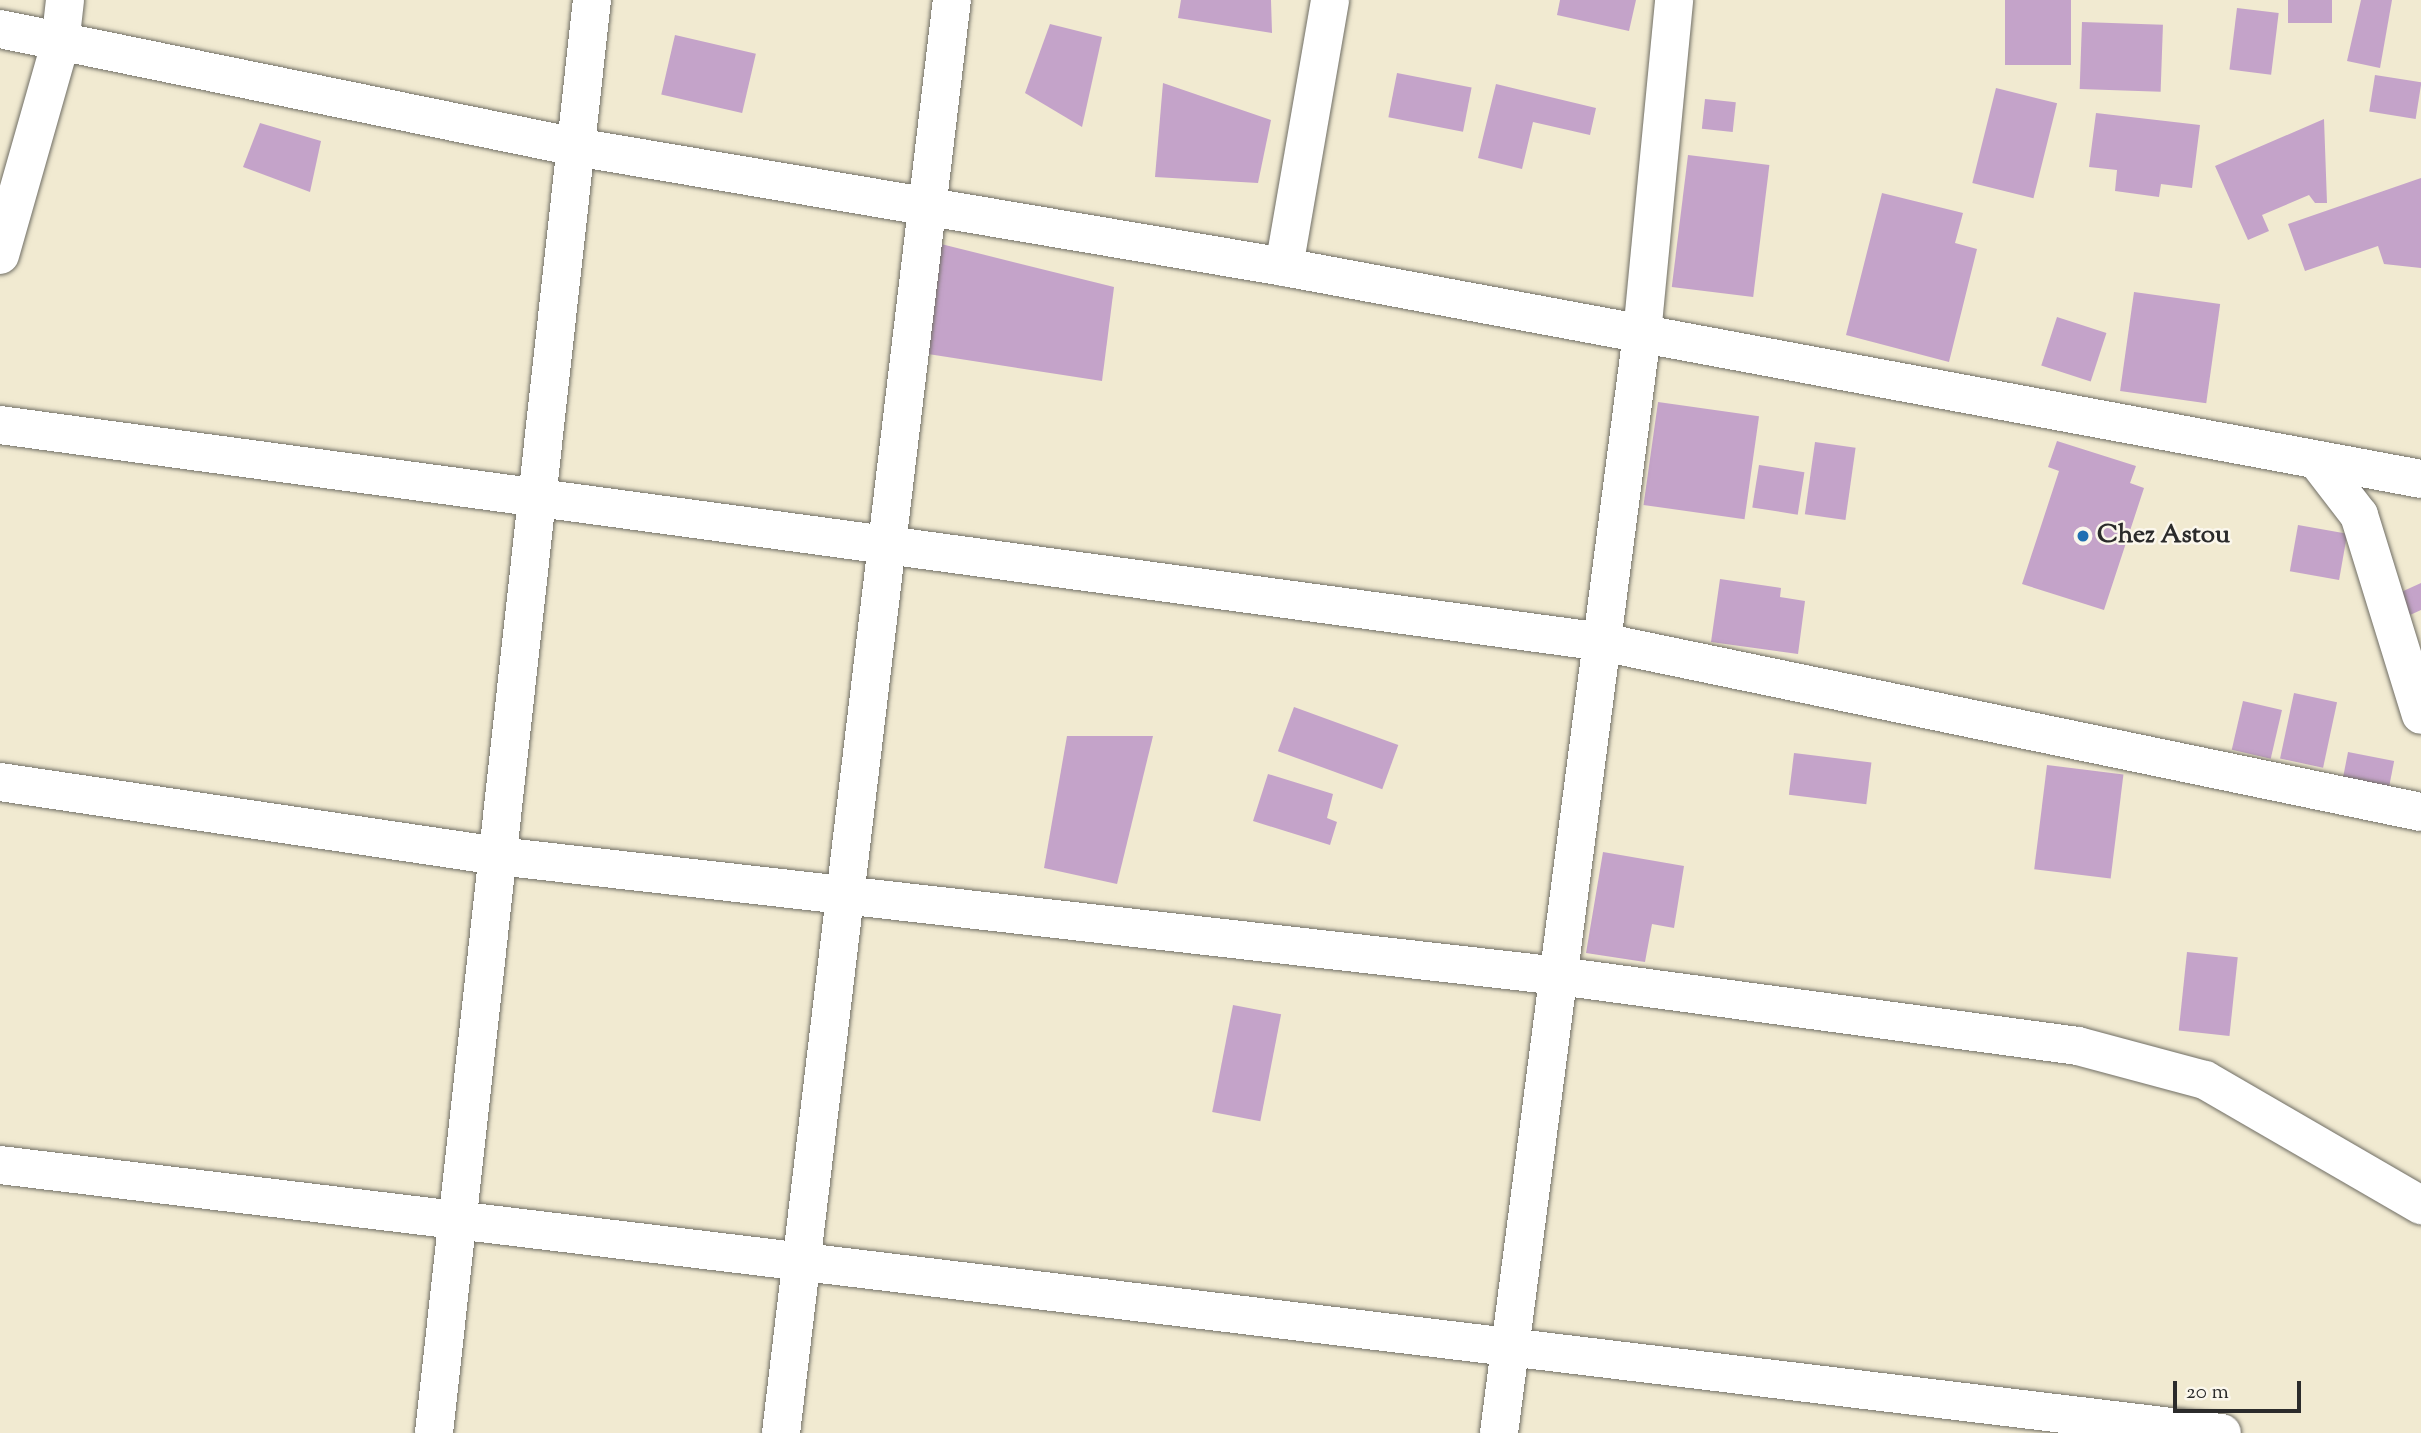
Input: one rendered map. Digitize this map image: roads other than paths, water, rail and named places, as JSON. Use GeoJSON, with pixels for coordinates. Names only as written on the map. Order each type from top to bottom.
{"type":"FeatureCollection","features":[{"type":"Feature","properties":{"kind":"street"},"geometry":{"type":"LineString","coordinates":[[0,255],[16,147],[60,44],[65,0]]}},
{"type":"Feature","properties":{"kind":"street"},"geometry":{"type":"LineString","coordinates":[[434,1433],[592,0]]}},
{"type":"Feature","properties":{"kind":"street"},"geometry":{"type":"LineString","coordinates":[[780,1433],[952,0]]}},
{"type":"Feature","properties":{"kind":"street"},"geometry":{"type":"LineString","coordinates":[[1284,267],[1330,0]]}},
{"type":"Feature","properties":{"kind":"street"},"geometry":{"type":"LineString","coordinates":[[1499,1433],[1642,334],[1674,0]]}},
{"type":"Feature","properties":{"kind":"street"},"geometry":{"type":"LineString","coordinates":[[0,29],[60,44],[576,147],[1284,267],[2318,462],[2421,479]]}},
{"type":"Feature","properties":{"kind":"street"},"geometry":{"type":"LineString","coordinates":[[0,425],[537,501],[887,544],[1602,642],[2421,812]]}},
{"type":"Feature","properties":{"kind":"street"},"geometry":{"type":"LineString","coordinates":[[2318,462],[2359,515],[2421,715]]}},
{"type":"Feature","properties":{"kind":"street"},"geometry":{"type":"LineString","coordinates":[[0,782],[498,856],[1559,976],[2078,1046],[2142,1060],[2205,1080],[2421,1205]]}},
{"type":"Feature","properties":{"kind":"street"},"geometry":{"type":"LineString","coordinates":[[0,1165],[2222,1433]]}},
{"type":"Feature","properties":{"kind":"place","name":"Chez Astou"},"geometry":{"type":"Point","coordinates":[2083,536]}}]}
